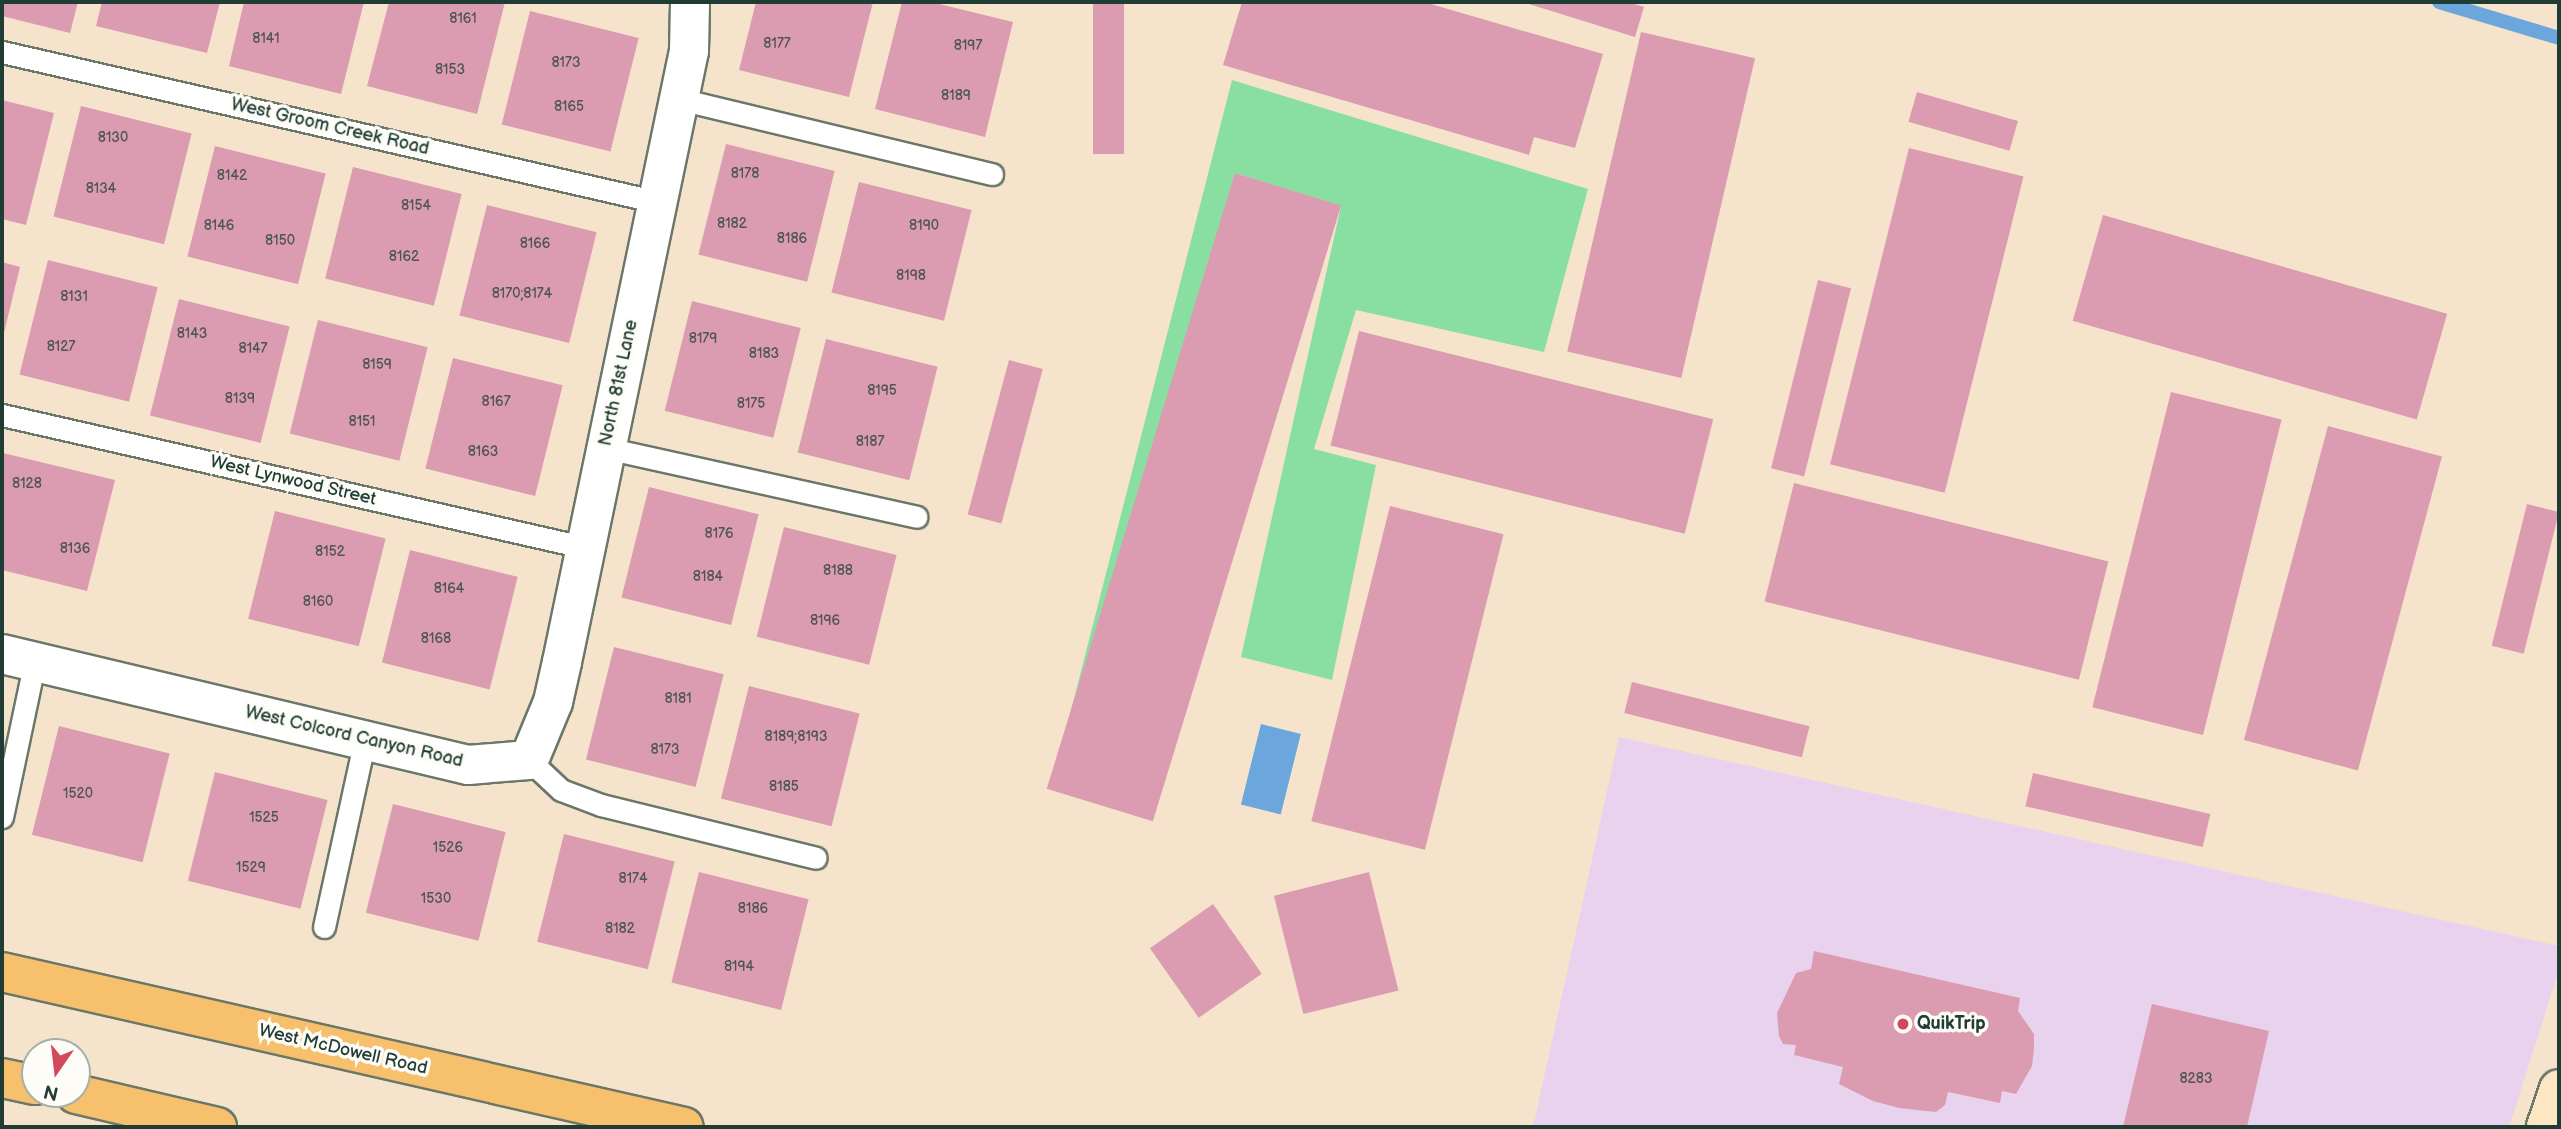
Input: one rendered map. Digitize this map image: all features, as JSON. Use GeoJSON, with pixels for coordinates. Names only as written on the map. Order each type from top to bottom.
{"type":"FeatureCollection","features":[{"type":"Feature","properties":{"kind":"main road","name":"West McDowell Road"},"geometry":{"type":"LineString","coordinates":[[2,972],[684,1127]]}},
{"type":"Feature","properties":{"kind":"main road"},"geometry":{"type":"LineString","coordinates":[[2,1078],[21,1082]]}},
{"type":"Feature","properties":{"kind":"main road"},"geometry":{"type":"LineString","coordinates":[[2546,1127],[2559,1089]]}},
{"type":"Feature","properties":{"kind":"main road"},"geometry":{"type":"LineString","coordinates":[[91,1098],[217,1127]]}},
{"type":"Feature","properties":{"kind":"street","name":"North 81st Lane"},"geometry":{"type":"LineString","coordinates":[[529,760],[552,702],[606,448],[689,51],[690,2]]}},
{"type":"Feature","properties":{"kind":"street","name":"West Colcord Canyon Road"},"geometry":{"type":"LineString","coordinates":[[18,657],[468,765],[529,760]]}},
{"type":"Feature","properties":{"kind":"lane","name":"West Groom Creek Road"},"geometry":{"type":"LineString","coordinates":[[2,52],[658,202]]}},
{"type":"Feature","properties":{"kind":"lane"},"geometry":{"type":"LineString","coordinates":[[679,99],[992,174]]}},
{"type":"Feature","properties":{"kind":"lane","name":"West Lynwood Street"},"geometry":{"type":"LineString","coordinates":[[2,415],[583,547]]}},
{"type":"Feature","properties":{"kind":"lane"},"geometry":{"type":"LineString","coordinates":[[606,448],[916,517]]}},
{"type":"Feature","properties":{"kind":"lane"},"geometry":{"type":"LineString","coordinates":[[2,817],[18,657]]}},
{"type":"Feature","properties":{"kind":"lane"},"geometry":{"type":"LineString","coordinates":[[324,927],[365,739]]}},
{"type":"Feature","properties":{"kind":"lane"},"geometry":{"type":"LineString","coordinates":[[529,760],[561,790],[601,806],[816,858]]}},
{"type":"Feature","properties":{"kind":"shaded area"},"geometry":{"type":"Polygon","coordinates":[[[1619,737],[2559,946],[2559,970],[2509,1127],[1533,1127],[1619,737]]]}},
{"type":"Feature","properties":{"kind":"green space"},"geometry":{"type":"Polygon","coordinates":[[[1232,80],[1588,189],[1544,352],[1356,310],[1314,449],[1376,465],[1332,680],[1241,657],[1341,206],[1235,173],[1090,800],[1053,781],[1232,80]]]}},
{"type":"Feature","properties":{"kind":"water"},"geometry":{"type":"Polygon","coordinates":[[[1261,724],[1301,734],[1281,814],[1241,805],[1261,724]]]}},
{"type":"Feature","properties":{"kind":"building"},"geometry":{"type":"Polygon","coordinates":[[[2,2],[78,2],[70,33],[2,16],[2,2]]]}},
{"type":"Feature","properties":{"kind":"building"},"geometry":{"type":"Polygon","coordinates":[[[102,2],[220,2],[207,53],[96,26],[102,2]]]}},
{"type":"Feature","properties":{"kind":"building"},"geometry":{"type":"Polygon","coordinates":[[[244,2],[364,2],[341,94],[229,66],[244,2]]]}},
{"type":"Feature","properties":{"kind":"building"},"geometry":{"type":"Polygon","coordinates":[[[389,2],[505,2],[477,114],[367,86],[389,2]]]}},
{"type":"Feature","properties":{"kind":"building"},"geometry":{"type":"Polygon","coordinates":[[[756,2],[873,2],[849,97],[739,70],[756,2]]]}},
{"type":"Feature","properties":{"kind":"building"},"geometry":{"type":"Polygon","coordinates":[[[902,2],[931,2],[1013,22],[985,137],[875,109],[902,2]]]}},
{"type":"Feature","properties":{"kind":"building"},"geometry":{"type":"Polygon","coordinates":[[[1093,2],[1124,2],[1124,154],[1093,154],[1093,2]]]}},
{"type":"Feature","properties":{"kind":"building"},"geometry":{"type":"Polygon","coordinates":[[[1242,2],[1424,2],[1603,54],[1575,148],[1534,137],[1529,155],[1223,65],[1242,2]]]}},
{"type":"Feature","properties":{"kind":"building"},"geometry":{"type":"Polygon","coordinates":[[[1522,2],[1628,2],[1644,7],[1635,37],[1522,2]]]}},
{"type":"Feature","properties":{"kind":"building"},"geometry":{"type":"Polygon","coordinates":[[[530,11],[639,38],[610,152],[502,125],[530,11]]]}},
{"type":"Feature","properties":{"kind":"building"},"geometry":{"type":"Polygon","coordinates":[[[1641,32],[1755,58],[1681,378],[1567,352],[1641,32]]]}},
{"type":"Feature","properties":{"kind":"building"},"geometry":{"type":"Polygon","coordinates":[[[1917,92],[2018,121],[2009,151],[1908,122],[1917,92]]]}},
{"type":"Feature","properties":{"kind":"building"},"geometry":{"type":"Polygon","coordinates":[[[2,100],[54,113],[26,225],[2,219],[2,100]]]}},
{"type":"Feature","properties":{"kind":"building"},"geometry":{"type":"Polygon","coordinates":[[[81,106],[192,134],[164,244],[53,217],[81,106]]]}},
{"type":"Feature","properties":{"kind":"building"},"geometry":{"type":"Polygon","coordinates":[[[726,144],[835,171],[807,282],[698,255],[726,144]]]}},
{"type":"Feature","properties":{"kind":"building"},"geometry":{"type":"Polygon","coordinates":[[[215,146],[326,174],[298,284],[187,257],[215,146]]]}},
{"type":"Feature","properties":{"kind":"building"},"geometry":{"type":"Polygon","coordinates":[[[1909,148],[2023,177],[1945,493],[1830,464],[1909,148]]]}},
{"type":"Feature","properties":{"kind":"building"},"geometry":{"type":"Polygon","coordinates":[[[353,167],[462,194],[434,306],[325,279],[353,167]]]}},
{"type":"Feature","properties":{"kind":"building"},"geometry":{"type":"Polygon","coordinates":[[[1235,173],[1341,205],[1153,821],[1047,789],[1235,173]]]}},
{"type":"Feature","properties":{"kind":"building"},"geometry":{"type":"Polygon","coordinates":[[[859,182],[972,210],[944,321],[831,293],[859,182]]]}},
{"type":"Feature","properties":{"kind":"building"},"geometry":{"type":"Polygon","coordinates":[[[487,205],[597,232],[569,343],[459,316],[487,205]]]}},
{"type":"Feature","properties":{"kind":"building"},"geometry":{"type":"Polygon","coordinates":[[[2103,215],[2447,314],[2417,419],[2073,321],[2103,215]]]}},
{"type":"Feature","properties":{"kind":"building"},"geometry":{"type":"Polygon","coordinates":[[[48,260],[158,287],[129,402],[19,374],[48,260]]]}},
{"type":"Feature","properties":{"kind":"building"},"geometry":{"type":"Polygon","coordinates":[[[2,262],[20,267],[3,337],[2,337],[2,262]]]}},
{"type":"Feature","properties":{"kind":"building"},"geometry":{"type":"Polygon","coordinates":[[[1818,280],[1851,288],[1804,476],[1771,468],[1818,280]]]}},
{"type":"Feature","properties":{"kind":"building"},"geometry":{"type":"Polygon","coordinates":[[[179,299],[290,327],[261,443],[150,415],[179,299]]]}},
{"type":"Feature","properties":{"kind":"building"},"geometry":{"type":"Polygon","coordinates":[[[692,301],[801,328],[773,438],[665,411],[692,301]]]}},
{"type":"Feature","properties":{"kind":"building"},"geometry":{"type":"Polygon","coordinates":[[[318,320],[428,347],[399,461],[290,434],[318,320]]]}},
{"type":"Feature","properties":{"kind":"building"},"geometry":{"type":"Polygon","coordinates":[[[1359,331],[1713,419],[1685,534],[1330,445],[1359,331]]]}},
{"type":"Feature","properties":{"kind":"building"},"geometry":{"type":"Polygon","coordinates":[[[826,339],[938,367],[909,480],[798,453],[826,339]]]}},
{"type":"Feature","properties":{"kind":"building"},"geometry":{"type":"Polygon","coordinates":[[[453,358],[563,385],[535,496],[425,469],[453,358]]]}},
{"type":"Feature","properties":{"kind":"building"},"geometry":{"type":"Polygon","coordinates":[[[1009,360],[1043,369],[1001,524],[968,515],[1009,360]]]}},
{"type":"Feature","properties":{"kind":"building"},"geometry":{"type":"Polygon","coordinates":[[[2171,392],[2282,420],[2203,735],[2092,707],[2171,392]]]}},
{"type":"Feature","properties":{"kind":"building"},"geometry":{"type":"Polygon","coordinates":[[[2328,426],[2442,457],[2358,770],[2244,740],[2328,426]]]}},
{"type":"Feature","properties":{"kind":"building"},"geometry":{"type":"Polygon","coordinates":[[[3,453],[115,480],[87,591],[2,570],[3,453]]]}},
{"type":"Feature","properties":{"kind":"building"},"geometry":{"type":"Polygon","coordinates":[[[1794,483],[2108,561],[2079,680],[1764,601],[1794,483]]]}},
{"type":"Feature","properties":{"kind":"building"},"geometry":{"type":"Polygon","coordinates":[[[649,487],[759,514],[731,625],[621,598],[649,487]]]}},
{"type":"Feature","properties":{"kind":"building"},"geometry":{"type":"Polygon","coordinates":[[[2527,504],[2559,512],[2524,654],[2492,646],[2527,504]]]}},
{"type":"Feature","properties":{"kind":"building"},"geometry":{"type":"Polygon","coordinates":[[[1390,506],[1504,534],[1425,850],[1311,821],[1390,506]]]}},
{"type":"Feature","properties":{"kind":"building"},"geometry":{"type":"Polygon","coordinates":[[[275,511],[386,539],[359,646],[248,619],[275,511]]]}},
{"type":"Feature","properties":{"kind":"building"},"geometry":{"type":"Polygon","coordinates":[[[784,527],[897,555],[869,665],[757,637],[784,527]]]}},
{"type":"Feature","properties":{"kind":"building"},"geometry":{"type":"Polygon","coordinates":[[[410,550],[518,577],[490,689],[382,663],[410,550]]]}},
{"type":"Feature","properties":{"kind":"building"},"geometry":{"type":"Polygon","coordinates":[[[614,647],[724,674],[696,787],[586,760],[614,647]]]}},
{"type":"Feature","properties":{"kind":"building"},"geometry":{"type":"Polygon","coordinates":[[[1632,682],[1810,726],[1802,757],[1624,713],[1632,682]]]}},
{"type":"Feature","properties":{"kind":"building"},"geometry":{"type":"Polygon","coordinates":[[[749,686],[860,714],[832,826],[721,799],[749,686]]]}},
{"type":"Feature","properties":{"kind":"building"},"geometry":{"type":"Polygon","coordinates":[[[59,726],[170,754],[143,862],[32,835],[59,726]]]}},
{"type":"Feature","properties":{"kind":"building"},"geometry":{"type":"Polygon","coordinates":[[[215,772],[328,800],[300,909],[188,881],[215,772]]]}},
{"type":"Feature","properties":{"kind":"building"},"geometry":{"type":"Polygon","coordinates":[[[2033,773],[2210,814],[2203,847],[2025,806],[2033,773]]]}},
{"type":"Feature","properties":{"kind":"building"},"geometry":{"type":"Polygon","coordinates":[[[393,804],[506,832],[478,941],[366,913],[393,804]]]}},
{"type":"Feature","properties":{"kind":"building"},"geometry":{"type":"Polygon","coordinates":[[[564,834],[675,862],[648,969],[537,942],[564,834]]]}},
{"type":"Feature","properties":{"kind":"building"},"geometry":{"type":"Polygon","coordinates":[[[699,872],[809,899],[781,1010],[671,983],[699,872]]]}},
{"type":"Feature","properties":{"kind":"building"},"geometry":{"type":"Polygon","coordinates":[[[1369,872],[1399,990],[1303,1014],[1274,896],[1369,872]]]}},
{"type":"Feature","properties":{"kind":"building"},"geometry":{"type":"Polygon","coordinates":[[[1213,904],[1262,974],[1199,1018],[1150,948],[1213,904]]]}},
{"type":"Feature","properties":{"kind":"building","name":"QuikTrip"},"geometry":{"type":"Polygon","coordinates":[[[1814,951],[2020,998],[2018,1011],[2034,1034],[2034,1048],[2032,1066],[2016,1094],[2002,1091],[2000,1103],[1948,1092],[1945,1105],[1936,1112],[1899,1108],[1873,1101],[1839,1084],[1843,1067],[1794,1055],[1796,1045],[1783,1044],[1779,1036],[1777,1013],[1796,973],[1811,969],[1814,951]]]}},
{"type":"Feature","properties":{"kind":"building"},"geometry":{"type":"Polygon","coordinates":[[[2152,1004],[2269,1031],[2247,1127],[2123,1127],[2152,1004]]]}},
{"type":"Feature","properties":{"kind":"waterway"},"geometry":{"type":"LineString","coordinates":[[2439,2],[2559,38]]}},
{"type":"Feature","properties":{"kind":"place","name":"QuikTrip"},"geometry":{"type":"Point","coordinates":[1903,1024]}}]}
